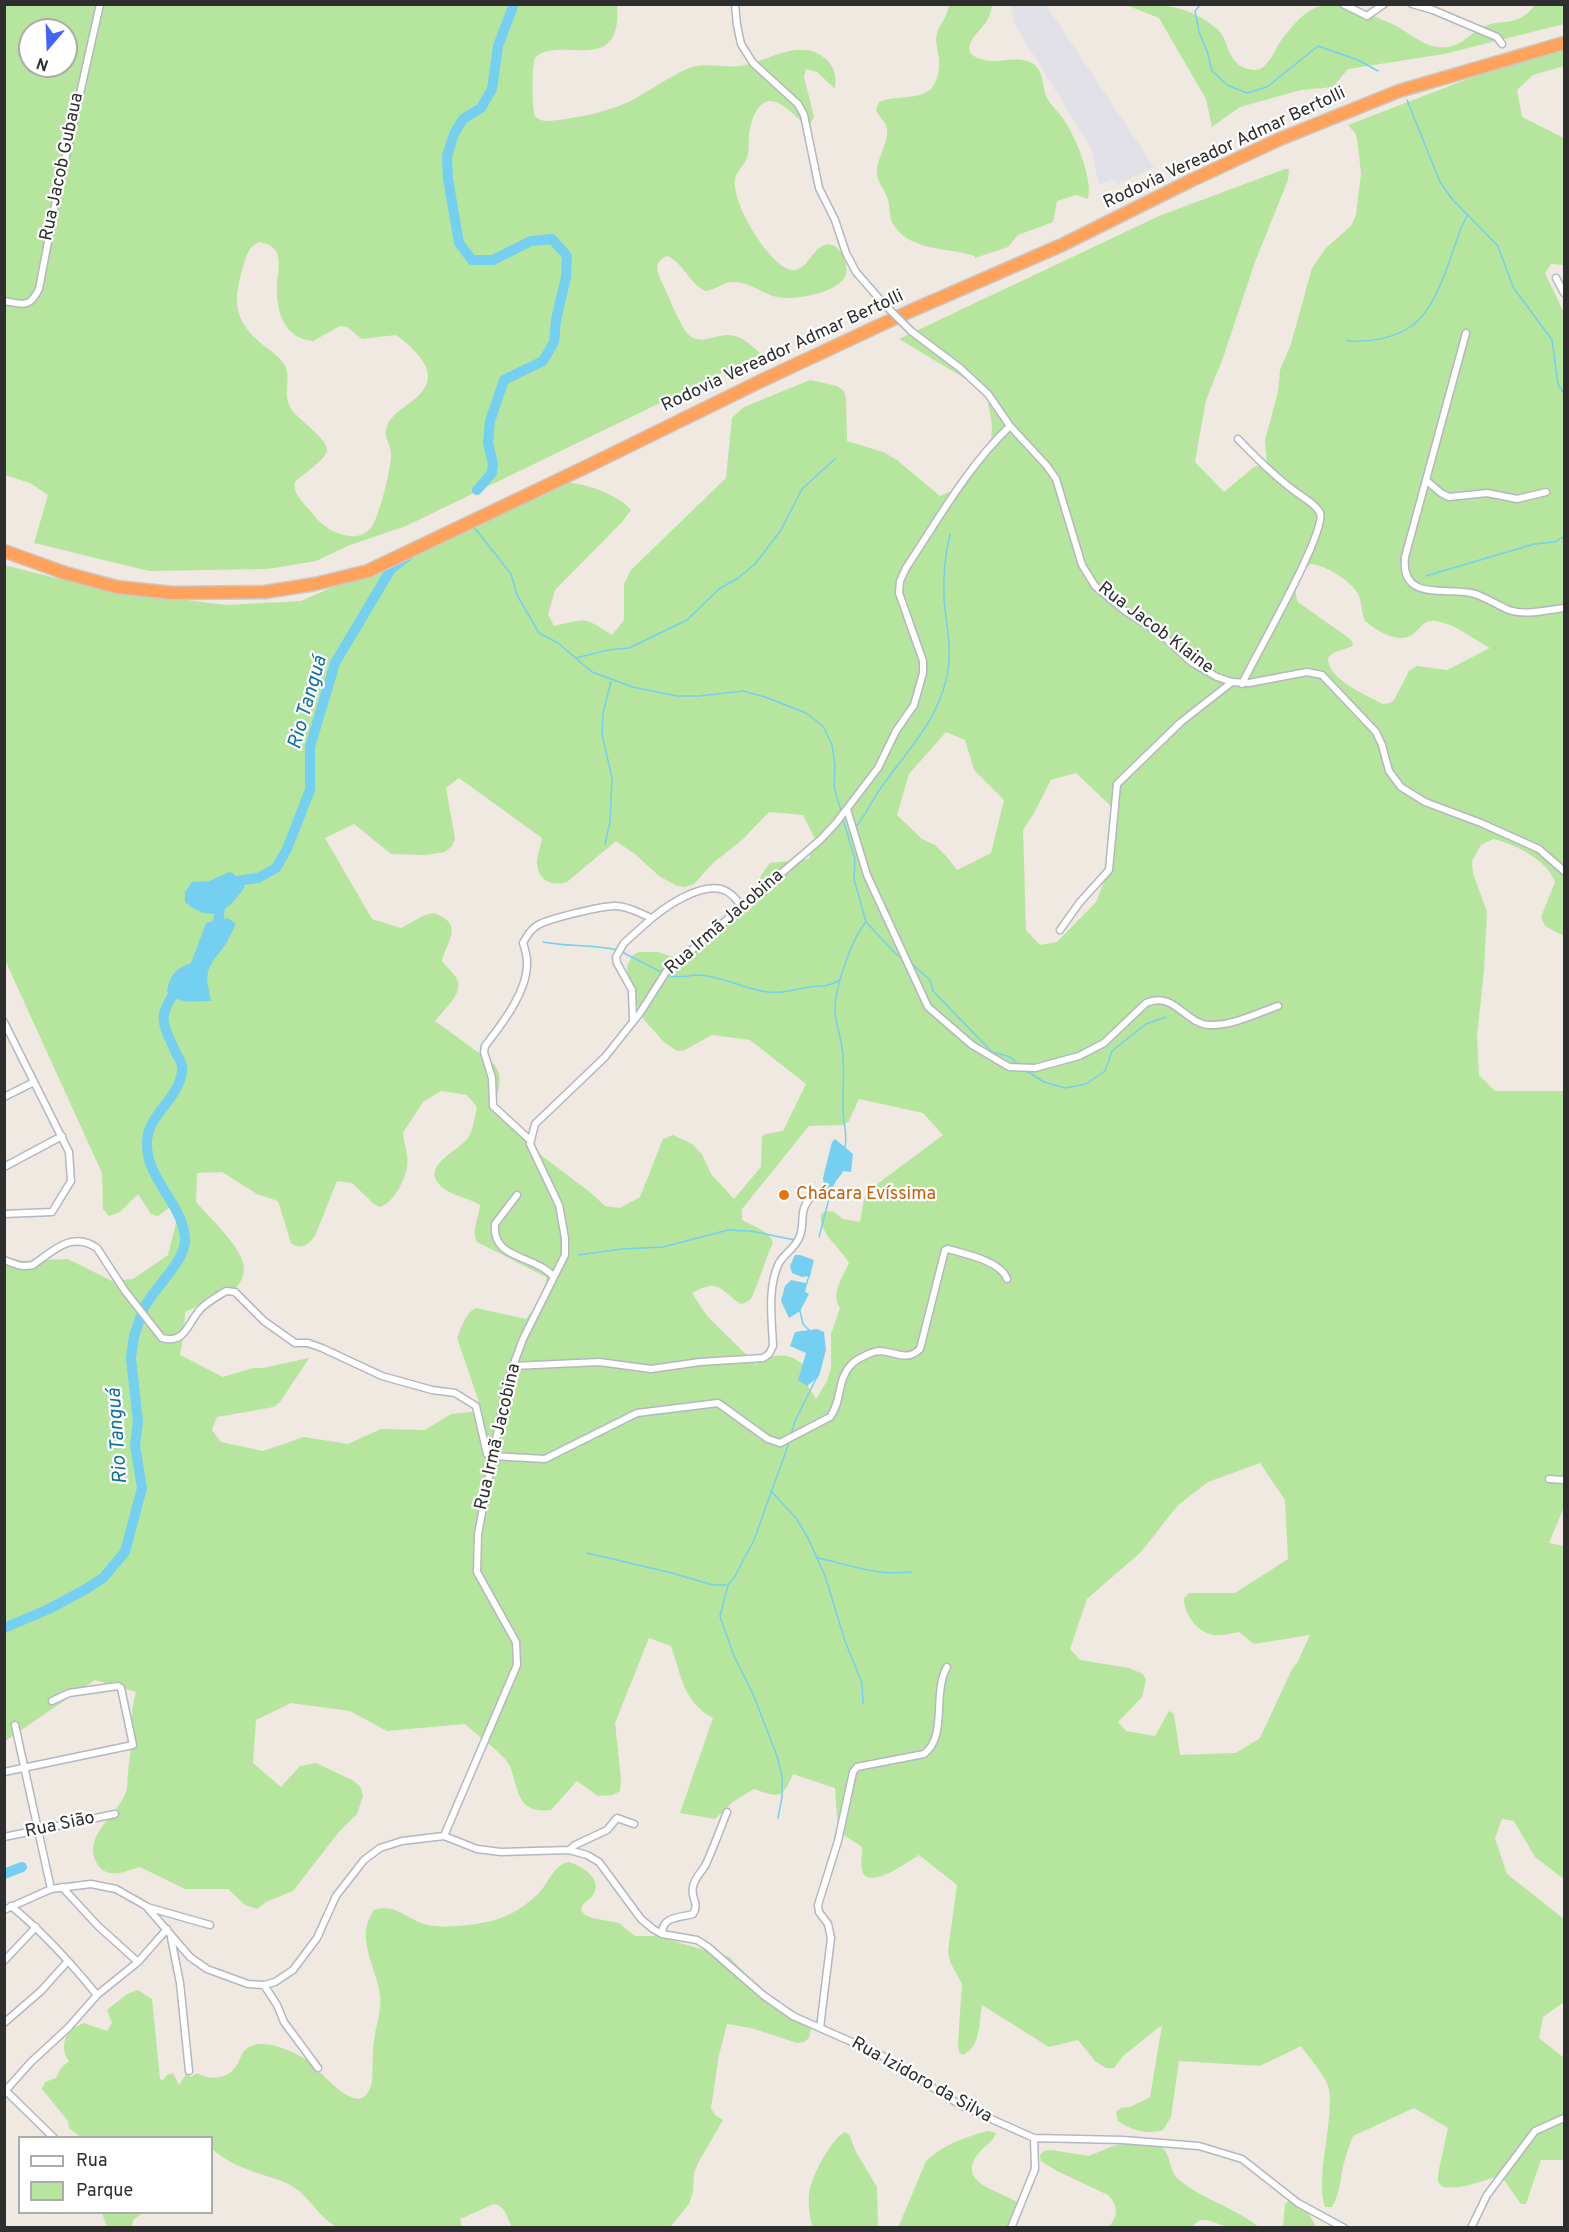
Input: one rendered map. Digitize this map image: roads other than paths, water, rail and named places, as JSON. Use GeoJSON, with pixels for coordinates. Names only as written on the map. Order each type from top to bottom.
{"type":"FeatureCollection","features":[{"type":"Feature","properties":{"kind":"highway","name":"Rodovia Vereador Admar Bertolli"},"geometry":{"type":"LineString","coordinates":[[4,551],[65,573],[117,587],[173,593],[265,592],[315,585],[368,571],[763,380],[906,313],[1062,245],[1280,139],[1399,91],[1564,43]]}},
{"type":"Feature","properties":{"kind":"street","name":"Rua Jacob Gubaua"},"geometry":{"type":"LineString","coordinates":[[4,301],[26,304],[33,301],[39,289],[56,199],[100,4]]}},
{"type":"Feature","properties":{"kind":"street"},"geometry":{"type":"LineString","coordinates":[[735,4],[736,25],[741,44],[753,63],[798,104],[804,115],[819,188],[856,272],[910,332],[960,368],[988,394],[1010,426]]}},
{"type":"Feature","properties":{"kind":"street"},"geometry":{"type":"LineString","coordinates":[[1343,4],[1367,16],[1384,4]]}},
{"type":"Feature","properties":{"kind":"street"},"geometry":{"type":"LineString","coordinates":[[1412,4],[1497,37],[1502,44]]}},
{"type":"Feature","properties":{"kind":"street"},"geometry":{"type":"LineString","coordinates":[[1556,278],[1564,293]]}},
{"type":"Feature","properties":{"kind":"street"},"geometry":{"type":"LineString","coordinates":[[1466,333],[1405,557],[1405,571],[1413,583],[1432,592],[1474,593],[1516,611],[1564,608]]}},
{"type":"Feature","properties":{"kind":"street","name":"Rua Jacob Klaine"},"geometry":{"type":"LineString","coordinates":[[1010,426],[1056,479],[1082,565],[1095,586],[1125,611],[1161,634],[1191,662],[1217,677],[1232,682],[1242,684],[1307,672],[1322,675],[1376,732],[1389,771],[1401,787],[1425,802],[1481,823],[1539,849],[1564,871]]}},
{"type":"Feature","properties":{"kind":"street","name":"Rua Irmã Jacobina"},"geometry":{"type":"LineString","coordinates":[[444,1836],[517,1665],[516,1642],[477,1572],[478,1534],[507,1382],[523,1339],[565,1255],[565,1238],[559,1205],[530,1144],[536,1124],[605,1057],[666,972],[813,847],[836,823],[878,768],[896,731],[914,705],[923,673],[923,661],[899,593],[900,581],[963,480],[1010,426]]}},
{"type":"Feature","properties":{"kind":"street"},"geometry":{"type":"LineString","coordinates":[[1238,439],[1260,463],[1314,505],[1320,513],[1312,545],[1242,684]]}},
{"type":"Feature","properties":{"kind":"street"},"geometry":{"type":"LineString","coordinates":[[1427,481],[1449,497],[1487,493],[1517,499],[1546,492]]}},
{"type":"Feature","properties":{"kind":"street"},"geometry":{"type":"LineString","coordinates":[[1060,930],[1080,902],[1109,870],[1117,784],[1181,722],[1232,682]]}},
{"type":"Feature","properties":{"kind":"street"},"geometry":{"type":"LineString","coordinates":[[847,809],[867,875],[928,1007],[972,1045],[1009,1067],[1035,1068],[1079,1056],[1104,1043],[1146,1003],[1155,999],[1169,1002],[1207,1026],[1221,1024],[1278,1006]]}},
{"type":"Feature","properties":{"kind":"street"},"geometry":{"type":"LineString","coordinates":[[633,1021],[632,990],[616,957],[624,943],[669,904],[692,894],[712,888],[727,891],[742,907]]}},
{"type":"Feature","properties":{"kind":"street"},"geometry":{"type":"LineString","coordinates":[[531,1141],[493,1106],[492,1078],[484,1052],[485,1046],[507,1017],[527,972],[528,959],[523,943],[526,937],[538,925],[586,910],[615,906],[652,918]]}},
{"type":"Feature","properties":{"kind":"street"},"geometry":{"type":"LineString","coordinates":[[4,1214],[52,1212],[71,1180],[69,1152],[5,1025]]}},
{"type":"Feature","properties":{"kind":"street"},"geometry":{"type":"LineString","coordinates":[[4,1097],[34,1082]]}},
{"type":"Feature","properties":{"kind":"street"},"geometry":{"type":"LineString","coordinates":[[4,1167],[62,1136]]}},
{"type":"Feature","properties":{"kind":"street"},"geometry":{"type":"LineString","coordinates":[[513,1366],[599,1362],[651,1369],[700,1362],[763,1358],[769,1354],[772,1346],[772,1293],[775,1275],[780,1262],[801,1236],[801,1220],[807,1200],[816,1193],[839,1194]]}},
{"type":"Feature","properties":{"kind":"street"},"geometry":{"type":"LineString","coordinates":[[517,1195],[495,1224],[496,1239],[504,1250],[542,1267],[554,1277]]}},
{"type":"Feature","properties":{"kind":"street"},"geometry":{"type":"LineString","coordinates":[[4,1260],[27,1267],[69,1241],[80,1240],[91,1243],[97,1248],[125,1291],[162,1338],[170,1340],[178,1338],[188,1329],[199,1310],[226,1291],[235,1292],[264,1321],[295,1343],[308,1343],[322,1348],[382,1376],[432,1390],[455,1393],[476,1406],[487,1454],[545,1459],[637,1413],[718,1403],[768,1439],[780,1443],[830,1417],[835,1410],[844,1374],[852,1363],[878,1351],[906,1357],[914,1355],[920,1349],[945,1250],[973,1256],[989,1263],[1001,1269],[1007,1279]]}},
{"type":"Feature","properties":{"kind":"street"},"geometry":{"type":"LineString","coordinates":[[1549,1479],[1564,1480]]}},
{"type":"Feature","properties":{"kind":"street"},"geometry":{"type":"LineString","coordinates":[[820,2028],[831,1938],[828,1924],[819,1912],[818,1905],[838,1841],[853,1772],[857,1767],[924,1754],[930,1749],[937,1733],[940,1689],[946,1667]]}},
{"type":"Feature","properties":{"kind":"street"},"geometry":{"type":"LineString","coordinates":[[4,1772],[133,1745],[122,1688],[115,1685],[69,1693],[52,1701]]}},
{"type":"Feature","properties":{"kind":"street"},"geometry":{"type":"LineString","coordinates":[[15,1725],[51,1889]]}},
{"type":"Feature","properties":{"kind":"street"},"geometry":{"type":"LineString","coordinates":[[662,1934],[662,1927],[667,1921],[693,1914],[696,1910],[693,1885],[706,1862],[727,1812]]}},
{"type":"Feature","properties":{"kind":"street","name":"Rua Sião"},"geometry":{"type":"LineString","coordinates":[[4,1837],[115,1814]]}},
{"type":"Feature","properties":{"kind":"street"},"geometry":{"type":"LineString","coordinates":[[569,1850],[607,1830],[617,1818],[634,1824]]}},
{"type":"Feature","properties":{"kind":"street","name":"Rua Izidoro da Silva"},"geometry":{"type":"LineString","coordinates":[[264,1985],[276,1982],[292,1970],[317,1938],[336,1896],[364,1860],[380,1848],[402,1841],[444,1836],[477,1849],[501,1852],[569,1850],[587,1855],[599,1862],[641,1920],[652,1929],[662,1934],[697,1941],[708,1947],[764,1995],[793,2016],[881,2055],[962,2106],[1034,2138],[1123,2140],[1199,2146],[1242,2159],[1298,2203],[1344,2228]]}},
{"type":"Feature","properties":{"kind":"street"},"geometry":{"type":"LineString","coordinates":[[4,1910],[51,1889],[91,1884],[116,1889],[146,1906],[210,1925]]}},
{"type":"Feature","properties":{"kind":"street"},"geometry":{"type":"LineString","coordinates":[[62,1887],[98,1926],[138,1962]]}},
{"type":"Feature","properties":{"kind":"street"},"geometry":{"type":"LineString","coordinates":[[11,1906],[68,1961],[97,1995]]}},
{"type":"Feature","properties":{"kind":"street"},"geometry":{"type":"LineString","coordinates":[[146,1906],[167,1929],[171,1938],[182,1993],[189,2072]]}},
{"type":"Feature","properties":{"kind":"street"},"geometry":{"type":"LineString","coordinates":[[4,1961],[36,1928]]}},
{"type":"Feature","properties":{"kind":"street"},"geometry":{"type":"LineString","coordinates":[[52,2136],[5,2089],[68,2028],[97,1995],[138,1962],[167,1929]]}},
{"type":"Feature","properties":{"kind":"street"},"geometry":{"type":"LineString","coordinates":[[171,1938],[190,1958],[207,1969],[248,1984],[264,1985],[277,2005],[284,2022],[318,2068]]}},
{"type":"Feature","properties":{"kind":"street"},"geometry":{"type":"LineString","coordinates":[[4,2023],[41,1991],[68,1961]]}},
{"type":"Feature","properties":{"kind":"street"},"geometry":{"type":"LineString","coordinates":[[1471,2228],[1487,2195],[1535,2131],[1564,2118]]}},
{"type":"Feature","properties":{"kind":"street"},"geometry":{"type":"LineString","coordinates":[[1011,2228],[1035,2169],[1034,2138]]}},
{"type":"Feature","properties":{"kind":"water"},"geometry":{"type":"Polygon","coordinates":[[[229,872],[233,873],[245,887],[225,908],[211,914],[203,913],[185,902],[185,892],[192,882],[209,881],[229,872]]]}},
{"type":"Feature","properties":{"kind":"water"},"geometry":{"type":"Polygon","coordinates":[[[228,918],[236,924],[208,971],[207,981],[211,1001],[182,1001],[171,996],[167,992],[170,981],[177,970],[191,963],[206,923],[228,918]]]}},
{"type":"Feature","properties":{"kind":"water"},"geometry":{"type":"Polygon","coordinates":[[[835,1139],[853,1154],[851,1172],[843,1171],[831,1188],[824,1188],[823,1178],[832,1142],[835,1139]]]}},
{"type":"Feature","properties":{"kind":"water"},"geometry":{"type":"Polygon","coordinates":[[[795,1255],[814,1260],[810,1276],[802,1277],[792,1273],[790,1266],[795,1255]]]}},
{"type":"Feature","properties":{"kind":"water"},"geometry":{"type":"Polygon","coordinates":[[[791,1280],[806,1283],[804,1291],[809,1294],[800,1311],[789,1318],[781,1301],[785,1286],[791,1280]]]}},
{"type":"Feature","properties":{"kind":"water"},"geometry":{"type":"Polygon","coordinates":[[[817,1329],[824,1332],[826,1350],[819,1376],[807,1386],[798,1380],[806,1353],[790,1346],[795,1332],[817,1329]]]}},
{"type":"Feature","properties":{"kind":"waterway","name":"Rio Tanguá"},"geometry":{"type":"LineString","coordinates":[[477,490],[492,473],[493,464],[488,443],[490,421],[504,380],[543,361],[554,342],[556,320],[566,277],[567,256],[552,239],[531,241],[493,260],[472,260],[459,243],[448,179],[447,156],[454,134],[463,119],[481,108],[492,89],[498,46],[514,4]]}},
{"type":"Feature","properties":{"kind":"waterway"},"geometry":{"type":"LineString","coordinates":[[1201,4],[1195,11],[1199,32],[1212,71],[1227,85],[1247,93],[1267,87],[1318,46],[1358,60],[1378,71]]}},
{"type":"Feature","properties":{"kind":"waterway"},"geometry":{"type":"LineString","coordinates":[[1407,100],[1440,182],[1452,199],[1498,246],[1513,287],[1552,340],[1558,384],[1564,394]]}},
{"type":"Feature","properties":{"kind":"waterway"},"geometry":{"type":"LineString","coordinates":[[1347,341],[1388,337],[1403,331],[1419,320],[1428,309],[1442,282],[1467,216]]}},
{"type":"Feature","properties":{"kind":"waterway"},"geometry":{"type":"LineString","coordinates":[[576,658],[608,650],[629,648],[687,620],[719,589],[738,578],[755,564],[781,530],[802,489],[835,459]]}},
{"type":"Feature","properties":{"kind":"waterway"},"geometry":{"type":"LineString","coordinates":[[474,527],[511,574],[517,595],[539,633],[558,643],[592,672],[633,687],[677,696],[743,691],[806,713],[823,726],[832,745],[835,765],[834,787],[841,811]]}},
{"type":"Feature","properties":{"kind":"waterway"},"geometry":{"type":"LineString","coordinates":[[856,827],[878,792],[923,732],[940,699],[946,681],[949,638],[944,582],[950,534]]}},
{"type":"Feature","properties":{"kind":"waterway"},"geometry":{"type":"LineString","coordinates":[[1426,576],[1534,544],[1555,542],[1564,536]]}},
{"type":"Feature","properties":{"kind":"waterway","name":"Rio Tanguá"},"geometry":{"type":"LineString","coordinates":[[227,882],[258,878],[276,868],[287,849],[310,790],[310,747],[335,663],[391,569],[408,556]]}},
{"type":"Feature","properties":{"kind":"waterway"},"geometry":{"type":"LineString","coordinates":[[605,844],[610,822],[612,778],[602,734],[603,713],[611,682]]}},
{"type":"Feature","properties":{"kind":"waterway"},"geometry":{"type":"LineString","coordinates":[[843,819],[855,859],[854,879],[866,922],[902,958]]}},
{"type":"Feature","properties":{"kind":"waterway","name":"Rio Tanguá"},"geometry":{"type":"LineString","coordinates":[[215,933],[221,898]]}},
{"type":"Feature","properties":{"kind":"waterway"},"geometry":{"type":"LineString","coordinates":[[845,1147],[843,1055],[835,1009],[841,976],[855,939],[866,922]]}},
{"type":"Feature","properties":{"kind":"waterway"},"geometry":{"type":"LineString","coordinates":[[543,942],[617,950]]}},
{"type":"Feature","properties":{"kind":"waterway"},"geometry":{"type":"LineString","coordinates":[[622,952],[663,973]]}},
{"type":"Feature","properties":{"kind":"waterway"},"geometry":{"type":"LineString","coordinates":[[912,964],[930,980],[933,991],[992,1052],[1010,1057],[1019,1065]]}},
{"type":"Feature","properties":{"kind":"waterway"},"geometry":{"type":"LineString","coordinates":[[667,975],[675,977],[708,976],[751,989],[773,992],[828,985],[840,980]]}},
{"type":"Feature","properties":{"kind":"waterway","name":"Rio Tanguá"},"geometry":{"type":"LineString","coordinates":[[143,1310],[184,1249],[183,1227],[152,1168],[147,1142],[153,1123],[180,1080],[181,1063],[167,1034],[164,1019],[167,1005],[179,987]]}},
{"type":"Feature","properties":{"kind":"waterway"},"geometry":{"type":"LineString","coordinates":[[1025,1070],[1044,1082],[1065,1088],[1086,1084],[1105,1071],[1112,1051],[1146,1024],[1166,1017]]}},
{"type":"Feature","properties":{"kind":"waterway"},"geometry":{"type":"LineString","coordinates":[[831,1190],[835,1181]]}},
{"type":"Feature","properties":{"kind":"waterway"},"geometry":{"type":"LineString","coordinates":[[819,1237],[830,1195]]}},
{"type":"Feature","properties":{"kind":"waterway"},"geometry":{"type":"LineString","coordinates":[[579,1255],[621,1249],[663,1247],[728,1230],[750,1231],[795,1240]]}},
{"type":"Feature","properties":{"kind":"waterway"},"geometry":{"type":"LineString","coordinates":[[804,1292],[809,1276]]}},
{"type":"Feature","properties":{"kind":"waterway"},"geometry":{"type":"LineString","coordinates":[[800,1311],[803,1324],[809,1330]]}},
{"type":"Feature","properties":{"kind":"waterway","name":"Rio Tanguá"},"geometry":{"type":"LineString","coordinates":[[4,1628],[49,1609],[86,1589],[103,1578],[125,1552],[142,1488],[135,1445],[138,1422],[131,1358],[134,1336],[141,1316]]}},
{"type":"Feature","properties":{"kind":"waterway"},"geometry":{"type":"LineString","coordinates":[[820,1370],[822,1360]]}},
{"type":"Feature","properties":{"kind":"waterway"},"geometry":{"type":"LineString","coordinates":[[791,1435],[795,1421],[817,1377]]}},
{"type":"Feature","properties":{"kind":"waterway"},"geometry":{"type":"LineString","coordinates":[[778,1818],[782,1797],[782,1776],[777,1756],[753,1694],[734,1656],[720,1616],[728,1585],[754,1540],[790,1440]]}},
{"type":"Feature","properties":{"kind":"waterway"},"geometry":{"type":"LineString","coordinates":[[771,1491],[796,1518],[825,1576],[845,1641],[862,1683],[863,1704]]}},
{"type":"Feature","properties":{"kind":"waterway"},"geometry":{"type":"LineString","coordinates":[[587,1553],[713,1585],[726,1585]]}},
{"type":"Feature","properties":{"kind":"waterway"},"geometry":{"type":"LineString","coordinates":[[818,1558],[874,1571],[911,1572]]}},
{"type":"Feature","properties":{"kind":"waterway","name":"Rio Tanguá"},"geometry":{"type":"LineString","coordinates":[[4,1874],[22,1867]]}},
{"type":"Feature","properties":{"kind":"place","name":"Chácara Evíssima"},"geometry":{"type":"Point","coordinates":[784,1195]}}]}
